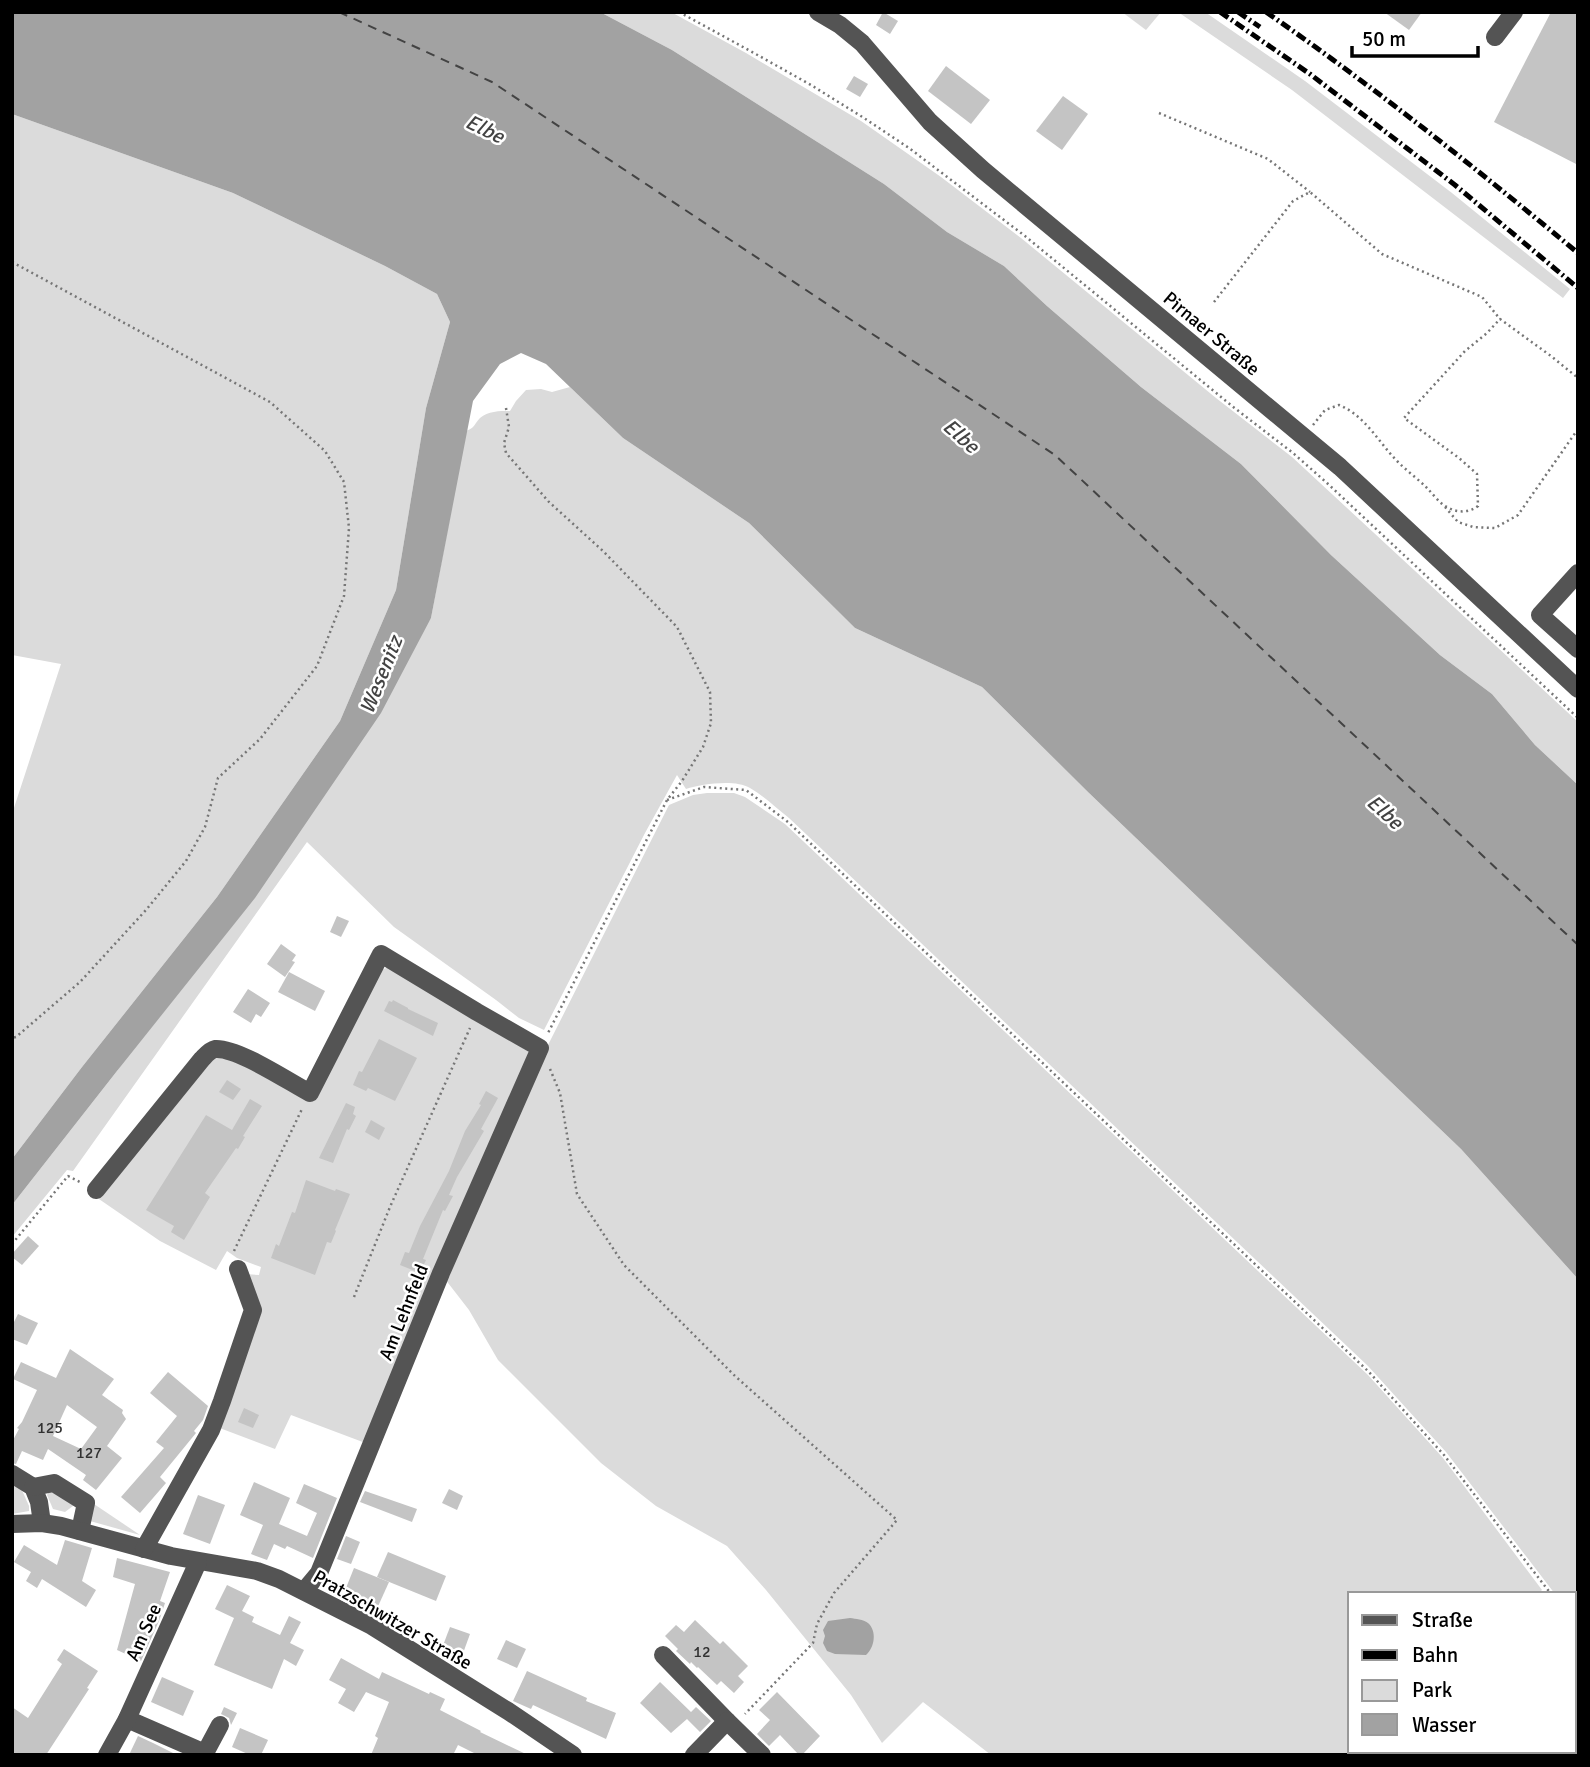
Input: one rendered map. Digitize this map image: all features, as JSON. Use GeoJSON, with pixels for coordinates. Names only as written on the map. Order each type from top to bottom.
{"type":"FeatureCollection","features":[{"type":"Feature","properties":{"kind":"street","name":"Pirnaer Straße"},"geometry":{"type":"LineString","coordinates":[[818,12],[862,43],[930,122],[983,170],[1340,467],[1576,682]]}},
{"type":"Feature","properties":{"kind":"street"},"geometry":{"type":"LineString","coordinates":[[1496,37],[1514,12]]}},
{"type":"Feature","properties":{"kind":"street"},"geometry":{"type":"LineString","coordinates":[[1578,573],[1540,615],[1578,649]]}},
{"type":"Feature","properties":{"kind":"street"},"geometry":{"type":"LineString","coordinates":[[96,1190],[210,1051],[216,1049],[237,1053],[310,1093],[381,954],[540,1048]]}},
{"type":"Feature","properties":{"kind":"street","name":"Am Lehnfeld"},"geometry":{"type":"LineString","coordinates":[[304,1591],[319,1573],[441,1273],[540,1048]]}},
{"type":"Feature","properties":{"kind":"street"},"geometry":{"type":"LineString","coordinates":[[144,1549],[211,1430],[253,1310],[238,1269]]}},
{"type":"Feature","properties":{"kind":"street"},"geometry":{"type":"LineString","coordinates":[[12,1474],[33,1487],[42,1522]]}},
{"type":"Feature","properties":{"kind":"street"},"geometry":{"type":"LineString","coordinates":[[33,1487],[54,1483],[86,1503],[80,1531]]}},
{"type":"Feature","properties":{"kind":"street","name":"Pratzschwitzer Straße"},"geometry":{"type":"LineString","coordinates":[[12,1524],[42,1522],[198,1562],[257,1571],[279,1579],[372,1626],[573,1755]]}},
{"type":"Feature","properties":{"kind":"street","name":"Am See"},"geometry":{"type":"LineString","coordinates":[[107,1755],[127,1718],[198,1562]]}},
{"type":"Feature","properties":{"kind":"street"},"geometry":{"type":"LineString","coordinates":[[663,1655],[762,1755]]}},
{"type":"Feature","properties":{"kind":"street"},"geometry":{"type":"LineString","coordinates":[[127,1718],[205,1754],[220,1725]]}},
{"type":"Feature","properties":{"kind":"street"},"geometry":{"type":"LineString","coordinates":[[694,1755],[730,1724]]}},
{"type":"Feature","properties":{"kind":"path"},"geometry":{"type":"LineString","coordinates":[[679,12],[754,52],[864,118],[1025,236],[1293,453],[1578,718]]}},
{"type":"Feature","properties":{"kind":"path"},"geometry":{"type":"LineString","coordinates":[[1159,113],[1268,159],[1382,254],[1482,297],[1500,319],[1578,378]]}},
{"type":"Feature","properties":{"kind":"path"},"geometry":{"type":"LineString","coordinates":[[1214,302],[1293,201],[1310,192]]}},
{"type":"Feature","properties":{"kind":"path"},"geometry":{"type":"LineString","coordinates":[[12,262],[270,402],[325,451],[344,482],[349,528],[344,596],[317,666],[260,739],[218,778],[205,827],[186,861],[154,901],[80,982],[12,1038]]}},
{"type":"Feature","properties":{"kind":"path"},"geometry":{"type":"LineString","coordinates":[[1444,506],[1464,512],[1472,511],[1478,506],[1477,474],[1404,418],[1465,351],[1500,319]]}},
{"type":"Feature","properties":{"kind":"path"},"geometry":{"type":"LineString","coordinates":[[1303,436],[1325,410],[1339,405],[1348,409],[1372,430],[1398,462],[1414,475],[1458,522],[1473,527],[1495,528],[1518,515],[1578,429]]}},
{"type":"Feature","properties":{"kind":"path"},"geometry":{"type":"LineString","coordinates":[[506,408],[509,427],[504,443],[506,453],[549,502],[603,551],[677,627],[710,692],[712,723],[703,747],[667,800],[540,1048],[560,1093],[577,1194],[624,1265],[735,1376],[897,1520],[834,1593],[817,1624],[813,1643],[730,1724]]}},
{"type":"Feature","properties":{"kind":"path"},"geometry":{"type":"LineString","coordinates":[[667,800],[704,787],[746,790],[788,822],[1369,1372],[1444,1455],[1549,1592]]}},
{"type":"Feature","properties":{"kind":"path"},"geometry":{"type":"LineString","coordinates":[[354,1297],[477,1012]]}},
{"type":"Feature","properties":{"kind":"path"},"geometry":{"type":"LineString","coordinates":[[238,1269],[229,1260],[310,1093]]}},
{"type":"Feature","properties":{"kind":"path"},"geometry":{"type":"LineString","coordinates":[[12,1244],[68,1176],[96,1190]]}},
{"type":"Feature","properties":{"kind":"green space"},"geometry":{"type":"Polygon","coordinates":[[[600,12],[671,12],[861,121],[1021,238],[1292,457],[1578,722],[1578,785],[1535,745],[1492,694],[1440,655],[1331,555],[1241,464],[1141,387],[1004,266],[947,232],[884,184],[672,50],[600,12]]]}},
{"type":"Feature","properties":{"kind":"green space"},"geometry":{"type":"Polygon","coordinates":[[[1122,12],[1161,12],[1146,30],[1122,12]]]}},
{"type":"Feature","properties":{"kind":"green space"},"geometry":{"type":"Polygon","coordinates":[[[1178,12],[1205,12],[1305,81],[1452,193],[1570,289],[1563,298],[1292,90],[1178,12]]]}},
{"type":"Feature","properties":{"kind":"green space"},"geometry":{"type":"Polygon","coordinates":[[[12,114],[233,193],[437,294],[450,322],[426,408],[396,590],[340,721],[217,897],[12,1159],[12,814],[61,664],[12,655],[12,114]]]}},
{"type":"Feature","properties":{"kind":"green space"},"geometry":{"type":"Polygon","coordinates":[[[570,387],[623,438],[749,523],[855,628],[982,687],[1461,1149],[1578,1279],[1578,1621],[1576,1592],[1553,1592],[1446,1452],[1368,1366],[789,818],[744,785],[718,783],[686,789],[677,775],[544,1030],[519,1018],[394,927],[307,842],[73,1171],[67,1170],[12,1237],[12,1205],[117,1071],[431,618],[466,431],[487,414],[510,411],[526,390],[541,389],[552,392],[570,387]]]}},
{"type":"Feature","properties":{"kind":"green space"},"geometry":{"type":"Polygon","coordinates":[[[734,793],[745,797],[785,824],[1368,1375],[1443,1458],[1542,1590],[1348,1592],[1348,1753],[1576,1753],[1578,1674],[1578,1755],[991,1755],[923,1702],[882,1743],[851,1695],[727,1546],[656,1506],[601,1463],[498,1360],[469,1310],[445,1279],[546,1049],[669,805],[693,795],[734,793]]]}},
{"type":"Feature","properties":{"kind":"green space"},"geometry":{"type":"Polygon","coordinates":[[[393,966],[532,1054],[368,1444],[291,1415],[275,1449],[217,1427],[258,1309],[245,1274],[259,1275],[261,1267],[227,1251],[216,1270],[160,1241],[96,1197],[209,1058],[232,1058],[311,1101],[380,970],[393,966]]]}},
{"type":"Feature","properties":{"kind":"green space"},"geometry":{"type":"Polygon","coordinates":[[[12,1484],[21,1488],[29,1511],[12,1514],[12,1484]]]}},
{"type":"Feature","properties":{"kind":"green space"},"geometry":{"type":"Polygon","coordinates":[[[52,1487],[77,1503],[65,1512],[53,1509],[47,1495],[52,1487]]]}},
{"type":"Feature","properties":{"kind":"green space"},"geometry":{"type":"Polygon","coordinates":[[[91,1502],[140,1535],[90,1521],[91,1502]]]}},
{"type":"Feature","properties":{"kind":"water"},"geometry":{"type":"Polygon","coordinates":[[[12,12],[600,12],[672,50],[884,184],[947,232],[1004,266],[1141,387],[1241,464],[1331,555],[1440,655],[1492,694],[1535,745],[1578,785],[1578,1279],[1461,1149],[982,687],[855,628],[749,523],[623,438],[546,364],[521,353],[500,364],[473,401],[431,618],[381,713],[255,898],[12,1205],[12,1159],[217,897],[340,721],[396,590],[426,408],[450,322],[437,294],[233,193],[12,114],[12,12]]]}},
{"type":"Feature","properties":{"kind":"water"},"geometry":{"type":"Polygon","coordinates":[[[850,1618],[866,1622],[873,1630],[873,1643],[866,1655],[835,1654],[827,1651],[823,1643],[823,1630],[828,1621],[850,1618]]]}},
{"type":"Feature","properties":{"kind":"building"},"geometry":{"type":"Polygon","coordinates":[[[883,12],[898,21],[890,34],[876,25],[883,12]]]}},
{"type":"Feature","properties":{"kind":"building"},"geometry":{"type":"Polygon","coordinates":[[[1384,12],[1422,12],[1409,30],[1384,12]]]}},
{"type":"Feature","properties":{"kind":"building"},"geometry":{"type":"Polygon","coordinates":[[[1551,12],[1578,12],[1578,165],[1494,122],[1551,12]]]}},
{"type":"Feature","properties":{"kind":"building"},"geometry":{"type":"Polygon","coordinates":[[[946,66],[990,100],[971,124],[928,91],[946,66]]]}},
{"type":"Feature","properties":{"kind":"building"},"geometry":{"type":"Polygon","coordinates":[[[854,76],[868,84],[860,97],[846,89],[854,76]]]}},
{"type":"Feature","properties":{"kind":"building"},"geometry":{"type":"Polygon","coordinates":[[[1063,96],[1088,114],[1062,150],[1036,131],[1063,96]]]}},
{"type":"Feature","properties":{"kind":"building"},"geometry":{"type":"Polygon","coordinates":[[[337,916],[349,921],[341,937],[330,932],[337,916]]]}},
{"type":"Feature","properties":{"kind":"building"},"geometry":{"type":"Polygon","coordinates":[[[281,944],[296,955],[292,961],[295,962],[285,977],[267,964],[281,944]]]}},
{"type":"Feature","properties":{"kind":"building"},"geometry":{"type":"Polygon","coordinates":[[[289,972],[325,991],[315,1011],[278,992],[289,972]]]}},
{"type":"Feature","properties":{"kind":"building"},"geometry":{"type":"Polygon","coordinates":[[[248,989],[270,1003],[261,1017],[256,1014],[251,1023],[233,1012],[248,989]]]}},
{"type":"Feature","properties":{"kind":"building"},"geometry":{"type":"Polygon","coordinates":[[[393,1000],[438,1023],[433,1036],[384,1011],[389,1001],[393,1000]]]}},
{"type":"Feature","properties":{"kind":"building"},"geometry":{"type":"Polygon","coordinates":[[[379,1039],[417,1058],[395,1101],[368,1088],[366,1091],[353,1085],[379,1039]]]}},
{"type":"Feature","properties":{"kind":"building"},"geometry":{"type":"Polygon","coordinates":[[[227,1080],[241,1089],[233,1100],[219,1092],[227,1080]]]}},
{"type":"Feature","properties":{"kind":"building"},"geometry":{"type":"Polygon","coordinates":[[[486,1091],[498,1098],[481,1129],[484,1131],[457,1177],[449,1195],[453,1196],[445,1211],[443,1210],[420,1273],[400,1265],[405,1252],[409,1253],[486,1091]]]}},
{"type":"Feature","properties":{"kind":"building"},"geometry":{"type":"Polygon","coordinates":[[[250,1099],[262,1106],[238,1149],[236,1148],[205,1193],[210,1197],[184,1240],[171,1232],[174,1226],[146,1210],[206,1115],[232,1130],[250,1099]]]}},
{"type":"Feature","properties":{"kind":"building"},"geometry":{"type":"Polygon","coordinates":[[[346,1103],[355,1107],[353,1114],[356,1116],[349,1130],[347,1129],[333,1163],[319,1158],[346,1103]]]}},
{"type":"Feature","properties":{"kind":"building"},"geometry":{"type":"Polygon","coordinates":[[[371,1120],[385,1128],[379,1140],[365,1132],[371,1120]]]}},
{"type":"Feature","properties":{"kind":"building"},"geometry":{"type":"Polygon","coordinates":[[[306,1180],[350,1194],[315,1275],[271,1258],[276,1244],[279,1246],[292,1212],[295,1213],[306,1180]]]}},
{"type":"Feature","properties":{"kind":"building"},"geometry":{"type":"Polygon","coordinates":[[[28,1236],[39,1246],[22,1265],[12,1254],[28,1236]]]}},
{"type":"Feature","properties":{"kind":"building"},"geometry":{"type":"Polygon","coordinates":[[[18,1314],[38,1323],[27,1345],[12,1339],[12,1326],[18,1314]]]}},
{"type":"Feature","properties":{"kind":"building"},"geometry":{"type":"Polygon","coordinates":[[[70,1349],[114,1379],[102,1395],[123,1410],[126,1419],[107,1446],[122,1458],[96,1490],[83,1480],[86,1475],[48,1449],[43,1460],[22,1451],[16,1464],[12,1463],[12,1442],[37,1390],[13,1379],[21,1362],[56,1378],[70,1349]],[[67,1405],[53,1436],[81,1449],[97,1427],[67,1405]]]}},
{"type":"Feature","properties":{"kind":"building"},"geometry":{"type":"Polygon","coordinates":[[[168,1372],[208,1406],[203,1420],[194,1431],[196,1433],[160,1477],[166,1483],[140,1513],[121,1497],[164,1448],[156,1442],[177,1416],[150,1393],[168,1372]]]}},
{"type":"Feature","properties":{"kind":"building"},"geometry":{"type":"Polygon","coordinates":[[[244,1408],[259,1415],[253,1428],[238,1422],[244,1408]]]}},
{"type":"Feature","properties":{"kind":"building"},"geometry":{"type":"Polygon","coordinates":[[[254,1482],[290,1498],[279,1524],[307,1536],[317,1513],[296,1503],[304,1484],[337,1498],[313,1558],[287,1546],[285,1549],[274,1544],[267,1560],[251,1554],[263,1525],[240,1515],[254,1482]]]}},
{"type":"Feature","properties":{"kind":"building"},"geometry":{"type":"Polygon","coordinates":[[[449,1489],[463,1496],[457,1510],[442,1503],[449,1489]]]}},
{"type":"Feature","properties":{"kind":"building"},"geometry":{"type":"Polygon","coordinates":[[[365,1491],[417,1509],[412,1522],[360,1502],[365,1491]]]}},
{"type":"Feature","properties":{"kind":"building"},"geometry":{"type":"Polygon","coordinates":[[[198,1495],[225,1505],[210,1544],[183,1534],[198,1495]]]}},
{"type":"Feature","properties":{"kind":"building"},"geometry":{"type":"Polygon","coordinates":[[[346,1536],[360,1542],[351,1564],[337,1559],[346,1536]]]}},
{"type":"Feature","properties":{"kind":"building"},"geometry":{"type":"Polygon","coordinates":[[[65,1540],[92,1548],[82,1581],[96,1590],[86,1607],[42,1579],[37,1588],[26,1581],[31,1572],[14,1562],[24,1545],[57,1565],[65,1540]]]}},
{"type":"Feature","properties":{"kind":"building"},"geometry":{"type":"Polygon","coordinates":[[[388,1552],[446,1576],[436,1601],[377,1577],[388,1552]]]}},
{"type":"Feature","properties":{"kind":"building"},"geometry":{"type":"Polygon","coordinates":[[[117,1558],[170,1572],[160,1601],[165,1603],[141,1661],[117,1650],[135,1584],[113,1577],[117,1558]]]}},
{"type":"Feature","properties":{"kind":"building"},"geometry":{"type":"Polygon","coordinates":[[[354,1568],[389,1582],[375,1613],[342,1598],[354,1568]]]}},
{"type":"Feature","properties":{"kind":"building"},"geometry":{"type":"Polygon","coordinates":[[[227,1585],[250,1596],[242,1611],[254,1617],[252,1622],[280,1635],[289,1616],[301,1622],[290,1643],[304,1650],[296,1666],[284,1659],[272,1689],[214,1665],[234,1618],[215,1609],[227,1585]]]}},
{"type":"Feature","properties":{"kind":"building"},"geometry":{"type":"Polygon","coordinates":[[[695,1620],[720,1644],[723,1641],[748,1666],[738,1676],[744,1682],[734,1693],[721,1681],[717,1685],[698,1667],[691,1662],[690,1664],[665,1636],[676,1625],[684,1632],[695,1620]]]}},
{"type":"Feature","properties":{"kind":"building"},"geometry":{"type":"Polygon","coordinates":[[[450,1627],[470,1634],[462,1656],[442,1648],[450,1627]]]}},
{"type":"Feature","properties":{"kind":"building"},"geometry":{"type":"Polygon","coordinates":[[[506,1640],[526,1649],[517,1668],[497,1659],[506,1640]]]}},
{"type":"Feature","properties":{"kind":"building"},"geometry":{"type":"Polygon","coordinates":[[[64,1649],[98,1671],[46,1755],[12,1755],[12,1707],[28,1718],[62,1664],[57,1660],[64,1649]]]}},
{"type":"Feature","properties":{"kind":"building"},"geometry":{"type":"Polygon","coordinates":[[[341,1658],[379,1679],[382,1672],[445,1699],[440,1710],[528,1755],[478,1755],[458,1745],[453,1755],[371,1755],[378,1738],[375,1736],[389,1702],[366,1692],[354,1712],[338,1703],[346,1689],[329,1680],[341,1658]]]}},
{"type":"Feature","properties":{"kind":"building"},"geometry":{"type":"Polygon","coordinates":[[[527,1671],[616,1713],[606,1739],[533,1705],[531,1709],[513,1701],[527,1671]]]}},
{"type":"Feature","properties":{"kind":"building"},"geometry":{"type":"Polygon","coordinates":[[[162,1677],[194,1691],[183,1716],[151,1702],[162,1677]]]}},
{"type":"Feature","properties":{"kind":"building"},"geometry":{"type":"Polygon","coordinates":[[[660,1682],[691,1712],[696,1707],[711,1721],[700,1732],[687,1719],[671,1733],[640,1703],[660,1682]]]}},
{"type":"Feature","properties":{"kind":"building"},"geometry":{"type":"Polygon","coordinates":[[[777,1692],[820,1736],[802,1755],[780,1735],[769,1746],[757,1734],[770,1720],[759,1710],[777,1692]]]}},
{"type":"Feature","properties":{"kind":"building"},"geometry":{"type":"Polygon","coordinates":[[[224,1707],[237,1713],[231,1725],[229,1718],[221,1714],[224,1707]]]}},
{"type":"Feature","properties":{"kind":"building"},"geometry":{"type":"Polygon","coordinates":[[[240,1728],[268,1740],[261,1755],[250,1755],[232,1747],[240,1728]]]}},
{"type":"Feature","properties":{"kind":"building"},"geometry":{"type":"Polygon","coordinates":[[[138,1736],[153,1743],[177,1755],[129,1755],[138,1736]]]}},
{"type":"Feature","properties":{"kind":"ferry route"},"geometry":{"type":"LineString","coordinates":[[339,12],[492,82],[1055,455],[1578,945]]}},
{"type":"Feature","properties":{"kind":"railway"},"geometry":{"type":"LineString","coordinates":[[1220,12],[1310,74],[1455,185],[1578,288]]}},
{"type":"Feature","properties":{"kind":"railway"},"geometry":{"type":"LineString","coordinates":[[1238,12],[1260,27]]}},
{"type":"Feature","properties":{"kind":"railway"},"geometry":{"type":"LineString","coordinates":[[1266,12],[1425,129],[1578,253]]}},
{"type":"Feature","properties":{"kind":"water label","name":"Elbe"},"geometry":{"type":"Point","coordinates":[485,129]}},
{"type":"Feature","properties":{"kind":"water label","name":"Elbe"},"geometry":{"type":"Point","coordinates":[961,436]}},
{"type":"Feature","properties":{"kind":"water label","name":"Wesenitz"},"geometry":{"type":"Point","coordinates":[381,675]}},
{"type":"Feature","properties":{"kind":"water label","name":"Elbe"},"geometry":{"type":"Point","coordinates":[1385,812]}}]}
